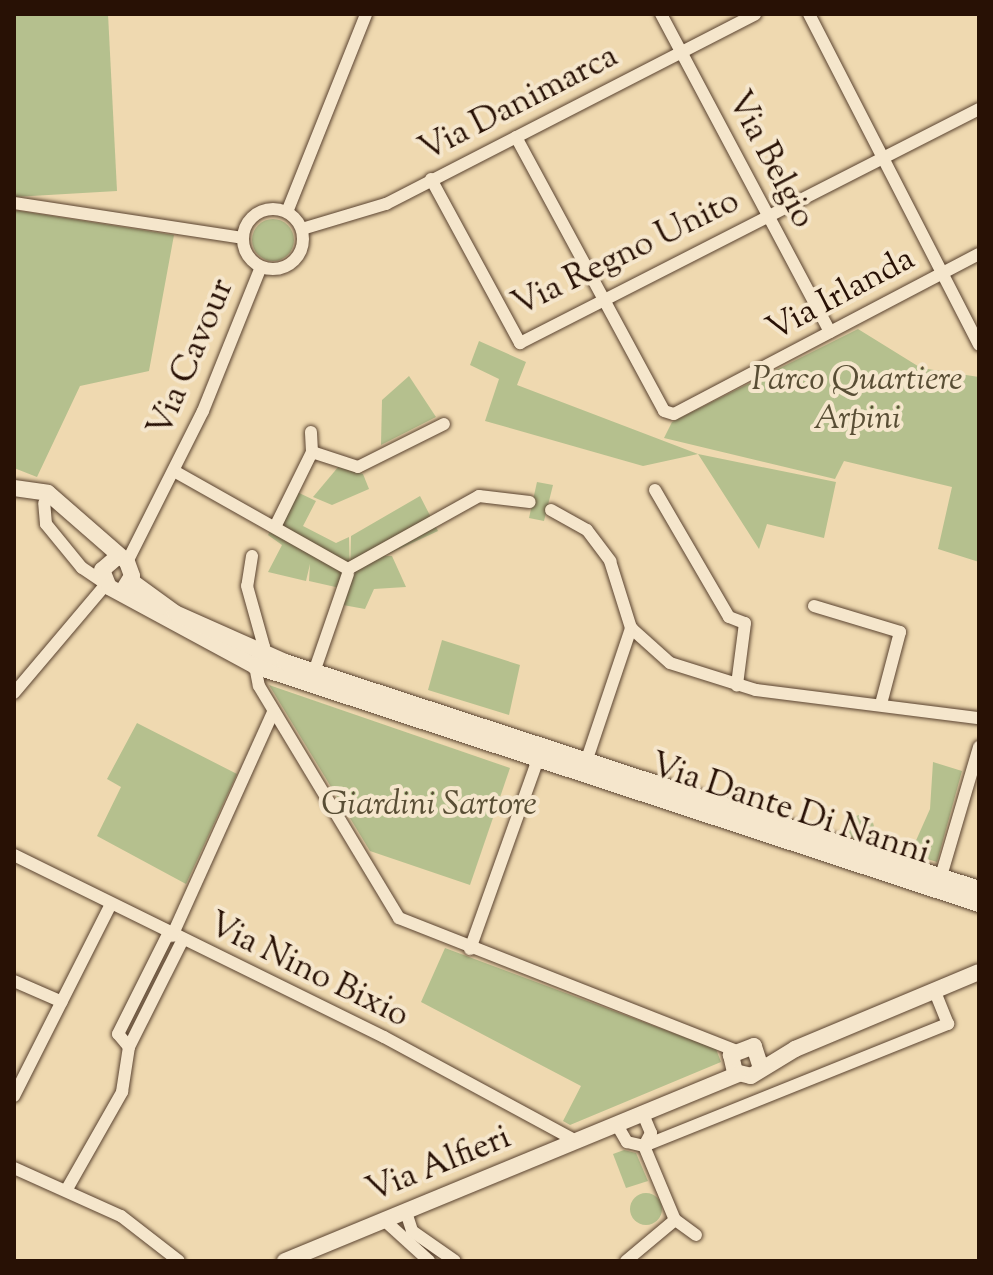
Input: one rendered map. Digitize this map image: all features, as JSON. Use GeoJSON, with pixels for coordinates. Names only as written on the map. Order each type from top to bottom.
{"type":"FeatureCollection","features":[{"type":"Feature","properties":{"kind":"street"},"geometry":{"type":"LineString","coordinates":[[302,229],[287,212],[366,14]]}},
{"type":"Feature","properties":{"kind":"street","name":"Via Belgio"},"geometry":{"type":"LineString","coordinates":[[661,14],[830,332]]}},
{"type":"Feature","properties":{"kind":"street","name":"Via Danimarca"},"geometry":{"type":"LineString","coordinates":[[302,229],[386,204],[755,14]]}},
{"type":"Feature","properties":{"kind":"street"},"geometry":{"type":"LineString","coordinates":[[809,14],[979,345]]}},
{"type":"Feature","properties":{"kind":"street","name":"Via Regno Unito"},"geometry":{"type":"LineString","coordinates":[[431,179],[511,339],[520,343],[979,109]]}},
{"type":"Feature","properties":{"kind":"street","name":"Via Irlanda"},"geometry":{"type":"LineString","coordinates":[[516,137],[664,411],[674,414],[979,254]]}},
{"type":"Feature","properties":{"kind":"street"},"geometry":{"type":"LineString","coordinates":[[14,203],[242,238]]}},
{"type":"Feature","properties":{"kind":"street","name":"Via Cavour"},"geometry":{"type":"LineString","coordinates":[[261,267],[242,238],[258,212],[287,212]]}},
{"type":"Feature","properties":{"kind":"street","name":"Via Cavour"},"geometry":{"type":"LineString","coordinates":[[261,267],[281,269],[297,258],[302,229]]}},
{"type":"Feature","properties":{"kind":"street","name":"Via Cavour"},"geometry":{"type":"LineString","coordinates":[[116,561],[174,471],[261,267]]}},
{"type":"Feature","properties":{"kind":"street"},"geometry":{"type":"LineString","coordinates":[[312,452],[358,467],[444,424]]}},
{"type":"Feature","properties":{"kind":"street"},"geometry":{"type":"LineString","coordinates":[[275,527],[312,452],[311,432]]}},
{"type":"Feature","properties":{"kind":"street","name":"Via Cavour"},"geometry":{"type":"LineString","coordinates":[[174,471],[348,569],[479,496],[530,502]]}},
{"type":"Feature","properties":{"kind":"street"},"geometry":{"type":"LineString","coordinates":[[14,488],[48,493],[116,561],[118,585],[14,693]]}},
{"type":"Feature","properties":{"kind":"street"},"geometry":{"type":"LineString","coordinates":[[14,488],[44,503],[116,561],[118,585]]}},
{"type":"Feature","properties":{"kind":"street"},"geometry":{"type":"LineString","coordinates":[[655,490],[729,617],[745,623],[737,685]]}},
{"type":"Feature","properties":{"kind":"street","name":"Via Dante Di Nanni"},"geometry":{"type":"LineString","coordinates":[[44,503],[46,524],[82,568],[118,585],[167,625],[258,660],[540,754],[939,883],[979,889]]}},
{"type":"Feature","properties":{"kind":"street"},"geometry":{"type":"LineString","coordinates":[[551,510],[587,530],[610,561],[631,628],[670,663],[737,685],[979,718]]}},
{"type":"Feature","properties":{"kind":"street"},"geometry":{"type":"LineString","coordinates":[[252,556],[247,586],[258,660],[273,712],[399,918],[470,949],[734,1050]]}},
{"type":"Feature","properties":{"kind":"street"},"geometry":{"type":"LineString","coordinates":[[314,672],[348,574]]}},
{"type":"Feature","properties":{"kind":"street"},"geometry":{"type":"LineString","coordinates":[[814,606],[900,632],[881,704]]}},
{"type":"Feature","properties":{"kind":"street"},"geometry":{"type":"LineString","coordinates":[[584,767],[631,628]]}},
{"type":"Feature","properties":{"kind":"street","name":"Via Dante Di Nanni"},"geometry":{"type":"LineString","coordinates":[[258,660],[314,672],[540,754]]}},
{"type":"Feature","properties":{"kind":"street"},"geometry":{"type":"LineString","coordinates":[[67,1189],[126,1084],[129,1047],[273,712]]}},
{"type":"Feature","properties":{"kind":"street"},"geometry":{"type":"LineString","coordinates":[[939,883],[979,747]]}},
{"type":"Feature","properties":{"kind":"street"},"geometry":{"type":"LineString","coordinates":[[470,949],[540,754]]}},
{"type":"Feature","properties":{"kind":"street","name":"Via Nino Bixio"},"geometry":{"type":"LineString","coordinates":[[14,855],[174,937],[384,1037],[576,1141]]}},
{"type":"Feature","properties":{"kind":"street","name":"Via Dante Di Nanni"},"geometry":{"type":"LineString","coordinates":[[939,883],[979,904]]}},
{"type":"Feature","properties":{"kind":"street"},"geometry":{"type":"LineString","coordinates":[[14,1096],[109,905]]}},
{"type":"Feature","properties":{"kind":"street"},"geometry":{"type":"LineString","coordinates":[[795,1049],[758,1050],[746,1044],[734,1050],[730,1061],[738,1074],[761,1068],[795,1049],[979,972]]}},
{"type":"Feature","properties":{"kind":"street"},"geometry":{"type":"LineString","coordinates":[[14,981],[62,1002]]}},
{"type":"Feature","properties":{"kind":"street"},"geometry":{"type":"LineString","coordinates":[[617,1125],[630,1145],[644,1146],[948,1024],[934,990]]}},
{"type":"Feature","properties":{"kind":"street"},"geometry":{"type":"LineString","coordinates":[[758,1050],[761,1068]]}},
{"type":"Feature","properties":{"kind":"street","name":"Via Alfieri"},"geometry":{"type":"LineString","coordinates":[[285,1261],[738,1074]]}},
{"type":"Feature","properties":{"kind":"street"},"geometry":{"type":"LineString","coordinates":[[643,1114],[651,1133],[644,1146]]}},
{"type":"Feature","properties":{"kind":"street"},"geometry":{"type":"LineString","coordinates":[[644,1146],[675,1220],[696,1235]]}},
{"type":"Feature","properties":{"kind":"street"},"geometry":{"type":"LineString","coordinates":[[14,1168],[67,1189],[121,1216],[179,1261]]}},
{"type":"Feature","properties":{"kind":"street"},"geometry":{"type":"LineString","coordinates":[[406,1212],[412,1231],[455,1261]]}},
{"type":"Feature","properties":{"kind":"street"},"geometry":{"type":"LineString","coordinates":[[384,1220],[400,1238],[429,1261]]}},
{"type":"Feature","properties":{"kind":"street"},"geometry":{"type":"LineString","coordinates":[[626,1261],[675,1220]]}},
{"type":"Feature","properties":{"kind":"street"},"geometry":{"type":"LineString","coordinates":[[400,1238],[412,1231]]}},
{"type":"Feature","properties":{"kind":"green space"},"geometry":{"type":"Polygon","coordinates":[[[14,14],[108,14],[117,191],[14,197],[14,14]]]}},
{"type":"Feature","properties":{"kind":"green space"},"geometry":{"type":"Polygon","coordinates":[[[14,210],[174,235],[149,371],[80,386],[37,477],[14,468],[14,210]]]}},
{"type":"Feature","properties":{"kind":"green space"},"geometry":{"type":"Polygon","coordinates":[[[273,219],[288,225],[294,240],[288,255],[273,261],[258,255],[252,240],[258,225],[273,219]]]}},
{"type":"Feature","properties":{"kind":"green space","name":"Parco Quartiere Arpini"},"geometry":{"type":"Polygon","coordinates":[[[858,329],[921,368],[979,377],[979,562],[938,549],[952,487],[844,461],[835,479],[664,438],[672,422],[858,329]]]}},
{"type":"Feature","properties":{"kind":"green space"},"geometry":{"type":"Polygon","coordinates":[[[479,341],[526,362],[517,385],[698,454],[643,466],[485,421],[499,379],[470,365],[479,341]]]}},
{"type":"Feature","properties":{"kind":"green space"},"geometry":{"type":"Polygon","coordinates":[[[409,376],[436,417],[381,445],[382,400],[409,376]]]}},
{"type":"Feature","properties":{"kind":"green space"},"geometry":{"type":"Polygon","coordinates":[[[698,454],[836,482],[824,538],[767,524],[759,549],[698,454]]]}},
{"type":"Feature","properties":{"kind":"green space"},"geometry":{"type":"Polygon","coordinates":[[[339,466],[363,474],[369,489],[332,505],[313,497],[339,466]]]}},
{"type":"Feature","properties":{"kind":"green space"},"geometry":{"type":"Polygon","coordinates":[[[537,482],[553,485],[544,521],[529,518],[537,482]]]}},
{"type":"Feature","properties":{"kind":"green space"},"geometry":{"type":"Polygon","coordinates":[[[295,491],[316,501],[303,526],[336,543],[349,537],[350,574],[351,536],[420,496],[438,531],[384,556],[392,556],[406,587],[374,589],[365,609],[343,605],[340,588],[309,581],[310,564],[306,581],[268,572],[282,545],[268,535],[295,491]]]}},
{"type":"Feature","properties":{"kind":"green space"},"geometry":{"type":"Polygon","coordinates":[[[442,640],[520,665],[509,715],[428,690],[442,640]]]}},
{"type":"Feature","properties":{"kind":"green space","name":"Giardini Sartore"},"geometry":{"type":"Polygon","coordinates":[[[269,685],[510,768],[470,885],[370,851],[269,685]]]}},
{"type":"Feature","properties":{"kind":"green space"},"geometry":{"type":"Polygon","coordinates":[[[137,723],[237,774],[186,884],[97,836],[121,787],[107,779],[137,723]]]}},
{"type":"Feature","properties":{"kind":"green space"},"geometry":{"type":"Polygon","coordinates":[[[933,762],[962,771],[937,862],[910,854],[930,809],[933,762]]]}},
{"type":"Feature","properties":{"kind":"green space"},"geometry":{"type":"Polygon","coordinates":[[[861,815],[870,819],[874,828],[870,837],[861,841],[852,837],[848,828],[852,819],[861,815]]]}},
{"type":"Feature","properties":{"kind":"green space"},"geometry":{"type":"Polygon","coordinates":[[[445,948],[716,1049],[721,1062],[570,1125],[563,1121],[581,1086],[421,1002],[445,948]]]}},
{"type":"Feature","properties":{"kind":"green space"},"geometry":{"type":"Polygon","coordinates":[[[624,1150],[636,1153],[648,1181],[626,1188],[613,1154],[624,1150]]]}},
{"type":"Feature","properties":{"kind":"green space"},"geometry":{"type":"Polygon","coordinates":[[[646,1193],[657,1198],[662,1209],[657,1220],[646,1225],[635,1220],[630,1209],[635,1198],[646,1193]]]}}]}
